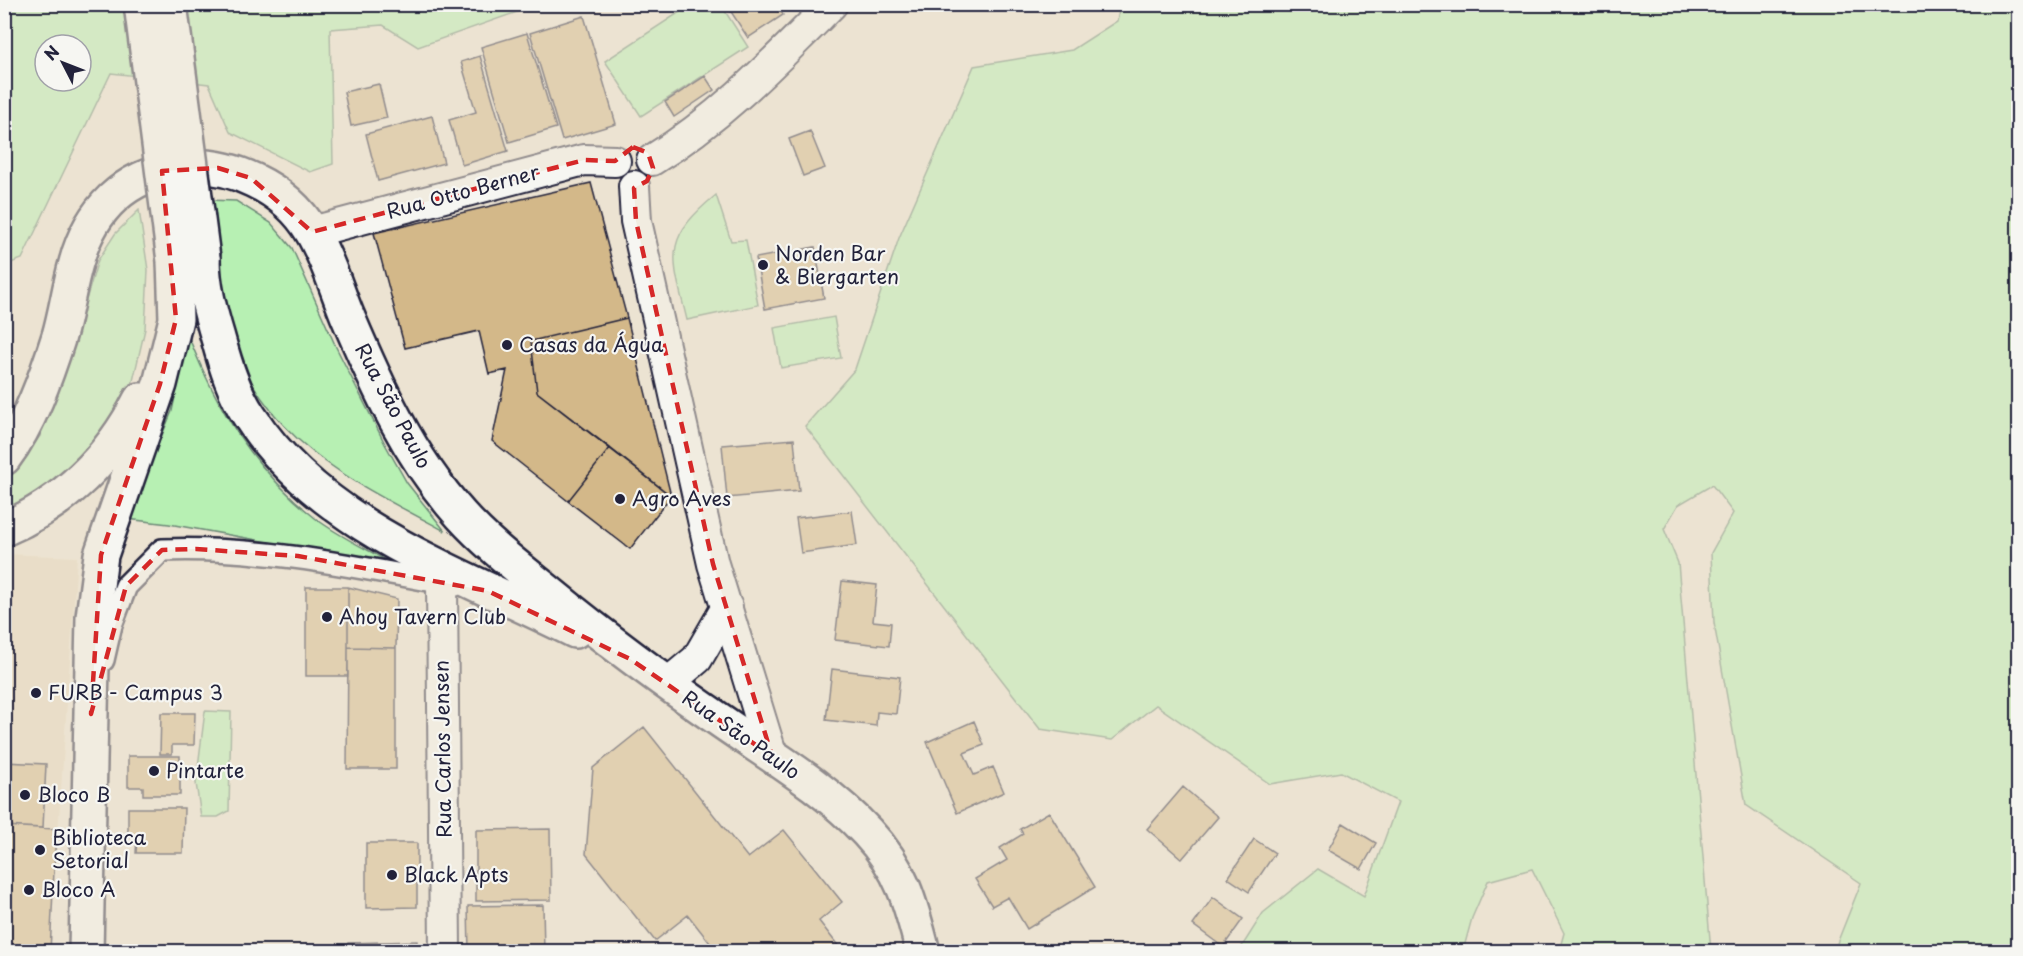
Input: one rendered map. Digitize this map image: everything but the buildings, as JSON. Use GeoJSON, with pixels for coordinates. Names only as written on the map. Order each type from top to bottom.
{"type":"FeatureCollection","features":[{"type":"Feature","properties":{"kind":"main road"},"geometry":{"type":"LineString","coordinates":[[141,4],[188,259],[203,276],[225,365],[249,416],[284,461],[318,493],[351,517],[488,591],[630,659]]}},
{"type":"Feature","properties":{"kind":"main road"},"geometry":{"type":"LineString","coordinates":[[86,951],[93,617],[101,555],[160,384],[188,259],[170,4]]}},
{"type":"Feature","properties":{"kind":"main road","name":"Rua São Paulo"},"geometry":{"type":"LineString","coordinates":[[4,458],[35,403],[60,334],[76,259],[93,222],[111,200],[133,180],[181,167],[218,168],[251,178],[276,195],[312,232],[386,399],[406,439],[433,481],[495,549],[630,659],[833,800],[868,833],[909,896],[923,951]]}},
{"type":"Feature","properties":{"kind":"main road"},"geometry":{"type":"LineString","coordinates":[[4,529],[47,507],[81,480],[102,458],[136,409],[176,319]]}},
{"type":"Feature","properties":{"kind":"main road"},"geometry":{"type":"LineString","coordinates":[[909,896],[941,951]]}},
{"type":"Feature","properties":{"kind":"street"},"geometry":{"type":"LineString","coordinates":[[652,160],[688,138],[729,105],[832,4]]}},
{"type":"Feature","properties":{"kind":"street"},"geometry":{"type":"LineString","coordinates":[[633,147],[648,153],[652,160],[651,176],[646,181],[634,186],[626,186],[616,176],[615,161],[619,154],[633,147]]}},
{"type":"Feature","properties":{"kind":"street","name":"Rua Otto Berner"},"geometry":{"type":"LineString","coordinates":[[312,232],[584,160],[615,161]]}},
{"type":"Feature","properties":{"kind":"street"},"geometry":{"type":"LineString","coordinates":[[634,186],[636,220],[713,564],[772,756]]}},
{"type":"Feature","properties":{"kind":"street"},"geometry":{"type":"LineString","coordinates":[[91,714],[111,625],[126,586],[162,550],[196,549],[298,556],[488,591]]}},
{"type":"Feature","properties":{"kind":"street","name":"Rua Carlos Jensen"},"geometry":{"type":"LineString","coordinates":[[442,582],[445,951]]}},
{"type":"Feature","properties":{"kind":"street"},"geometry":{"type":"LineString","coordinates":[[668,684],[697,659],[727,607]]}},
{"type":"Feature","properties":{"kind":"highlighted area"},"geometry":{"type":"Polygon","coordinates":[[[633,147],[648,153],[653,168],[647,181],[634,188],[636,221],[713,564],[772,756],[630,659],[488,591],[298,556],[196,549],[162,550],[126,586],[91,714],[101,555],[160,384],[176,319],[162,171],[218,168],[251,178],[312,232],[584,160],[615,161],[633,147]]]}},
{"type":"Feature","properties":{"kind":"shaded area","name":"FURB - Campus 3"},"geometry":{"type":"Polygon","coordinates":[[[5,554],[77,557],[50,951],[5,952],[5,554]]]}},
{"type":"Feature","properties":{"kind":"green space"},"geometry":{"type":"Polygon","coordinates":[[[24,4],[537,5],[418,47],[383,25],[330,29],[333,164],[310,172],[230,132],[209,84],[111,73],[22,259],[5,265],[5,7],[24,4]]]}},
{"type":"Feature","properties":{"kind":"green space"},"geometry":{"type":"Polygon","coordinates":[[[692,4],[721,5],[748,47],[641,116],[605,61],[692,4]]]}},
{"type":"Feature","properties":{"kind":"green space"},"geometry":{"type":"Polygon","coordinates":[[[1120,5],[2018,5],[2018,951],[1834,951],[1861,883],[1746,805],[1714,623],[1711,553],[1733,513],[1712,485],[1678,505],[1664,529],[1678,563],[1711,951],[1559,951],[1564,933],[1532,869],[1488,881],[1472,918],[1463,951],[1239,951],[1263,913],[1318,869],[1364,896],[1398,802],[1341,772],[1270,784],[1156,705],[1112,740],[1040,729],[805,426],[855,369],[899,238],[974,66],[1072,50],[1117,21],[1120,5]]]}},
{"type":"Feature","properties":{"kind":"green space"},"geometry":{"type":"Polygon","coordinates":[[[716,195],[731,241],[746,240],[758,305],[687,320],[677,280],[675,251],[686,225],[716,195]]]}},
{"type":"Feature","properties":{"kind":"green space"},"geometry":{"type":"Polygon","coordinates":[[[207,200],[236,201],[271,223],[292,248],[336,347],[385,444],[407,483],[445,531],[367,489],[333,467],[302,443],[275,416],[252,383],[233,345],[216,287],[207,200]]]}},
{"type":"Feature","properties":{"kind":"green space"},"geometry":{"type":"Polygon","coordinates":[[[139,210],[148,270],[145,329],[133,381],[94,448],[63,482],[5,516],[5,481],[40,436],[61,383],[98,260],[115,234],[139,210]]]}},
{"type":"Feature","properties":{"kind":"green space"},"geometry":{"type":"Polygon","coordinates":[[[834,317],[841,358],[781,368],[774,328],[834,317]]]}},
{"type":"Feature","properties":{"kind":"green space"},"geometry":{"type":"Polygon","coordinates":[[[188,335],[224,412],[255,457],[273,478],[293,499],[324,525],[394,565],[169,524],[127,519],[172,411],[188,335]]]}},
{"type":"Feature","properties":{"kind":"green space"},"geometry":{"type":"Polygon","coordinates":[[[205,711],[231,712],[229,811],[218,817],[201,817],[196,783],[205,711]]]}},
{"type":"Feature","properties":{"kind":"place","name":"Norden Bar & Biergarten"},"geometry":{"type":"Point","coordinates":[763,265]}},
{"type":"Feature","properties":{"kind":"place","name":"Casas da Água"},"geometry":{"type":"Point","coordinates":[507,345]}},
{"type":"Feature","properties":{"kind":"place","name":"Agro Aves"},"geometry":{"type":"Point","coordinates":[620,499]}},
{"type":"Feature","properties":{"kind":"place","name":"Ahoy Tavern Club"},"geometry":{"type":"Point","coordinates":[327,617]}},
{"type":"Feature","properties":{"kind":"place","name":"FURB - Campus 3"},"geometry":{"type":"Point","coordinates":[36,693]}},
{"type":"Feature","properties":{"kind":"place","name":"Pintarte"},"geometry":{"type":"Point","coordinates":[154,771]}},
{"type":"Feature","properties":{"kind":"place","name":"Bloco B"},"geometry":{"type":"Point","coordinates":[25,795]}},
{"type":"Feature","properties":{"kind":"place","name":"Biblioteca Setorial"},"geometry":{"type":"Point","coordinates":[40,850]}},
{"type":"Feature","properties":{"kind":"place","name":"Black Apts"},"geometry":{"type":"Point","coordinates":[392,875]}},
{"type":"Feature","properties":{"kind":"place","name":"Bloco A"},"geometry":{"type":"Point","coordinates":[29,890]}}]}
